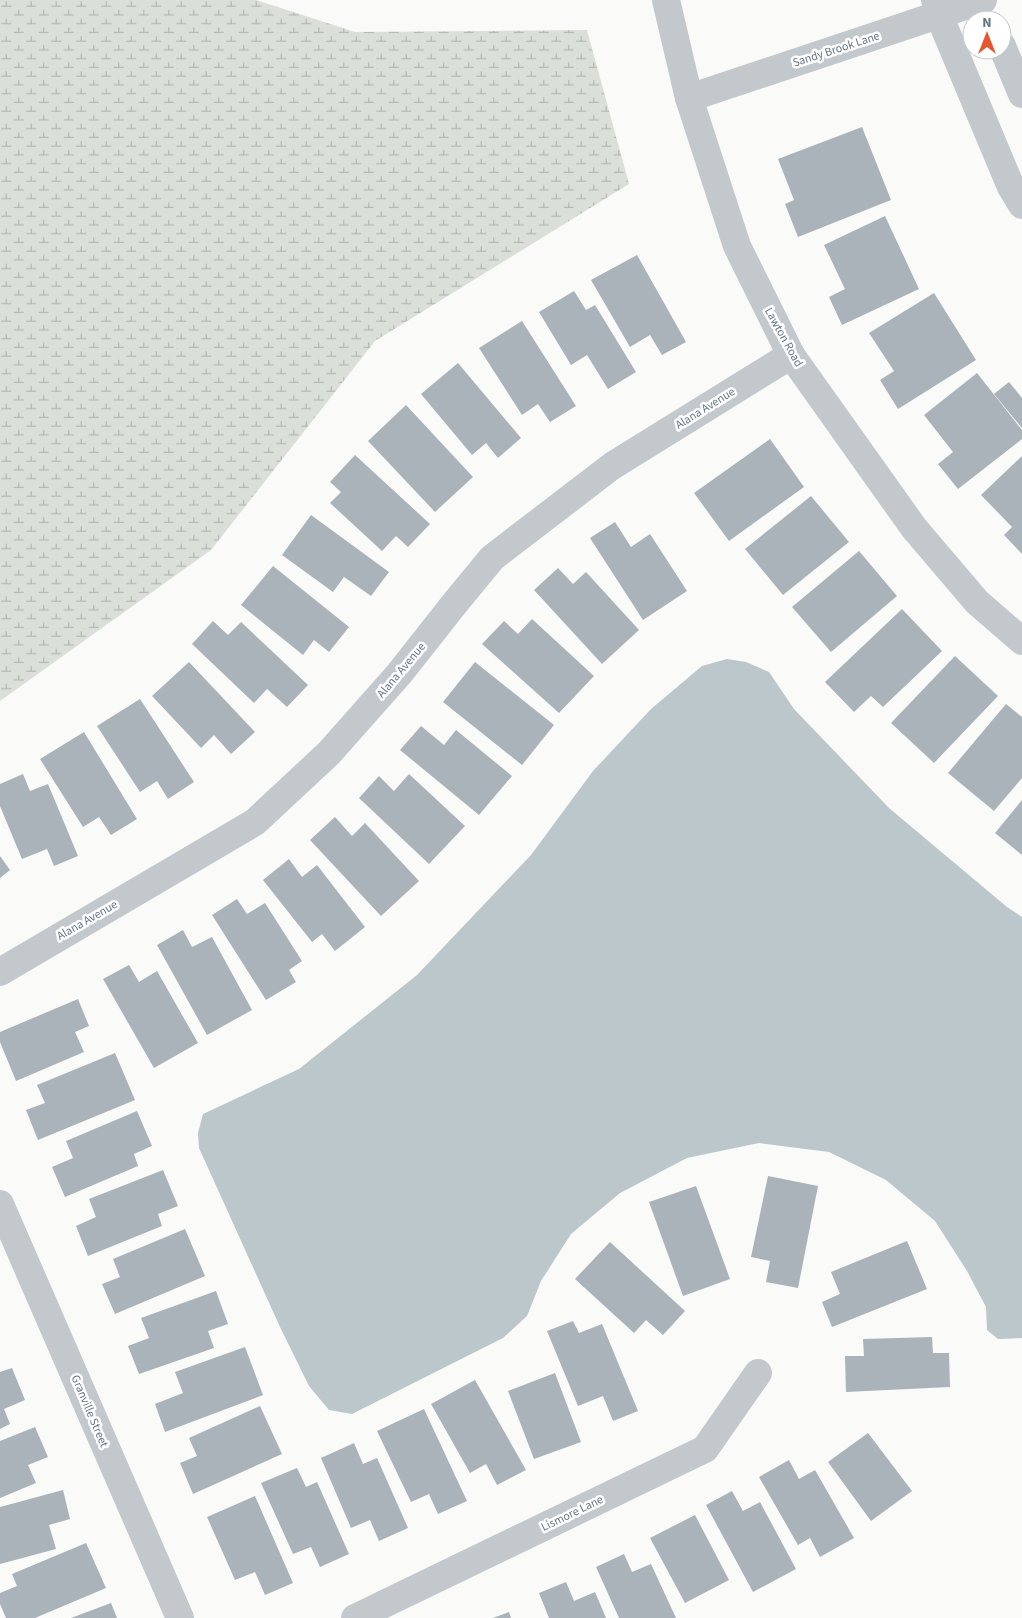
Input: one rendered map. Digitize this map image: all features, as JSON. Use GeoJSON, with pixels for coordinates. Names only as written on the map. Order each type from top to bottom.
{"type":"FeatureCollection","features":[{"type":"Feature","properties":{"kind":"street","name":"Lawton Road"},"geometry":{"type":"LineString","coordinates":[[666,0],[689,98],[737,246],[791,355],[914,528],[977,602],[1022,641]]}},
{"type":"Feature","properties":{"kind":"street","name":"Sandy Brook Lane"},"geometry":{"type":"LineString","coordinates":[[689,98],[937,8],[983,0]]}},
{"type":"Feature","properties":{"kind":"street"},"geometry":{"type":"LineString","coordinates":[[937,8],[1011,187],[1022,205]]}},
{"type":"Feature","properties":{"kind":"street"},"geometry":{"type":"LineString","coordinates":[[1008,60],[1022,94]]}},
{"type":"Feature","properties":{"kind":"street","name":"Alana Avenue"},"geometry":{"type":"LineString","coordinates":[[0,972],[254,822],[336,746],[400,674],[454,603],[492,558],[612,466],[791,355]]}},
{"type":"Feature","properties":{"kind":"street","name":"Granville Street"},"geometry":{"type":"LineString","coordinates":[[0,1204],[180,1618]]}},
{"type":"Feature","properties":{"kind":"street","name":"Lismore Lane"},"geometry":{"type":"LineString","coordinates":[[355,1618],[705,1449],[758,1373]]}},
{"type":"Feature","properties":{"kind":"green space"},"geometry":{"type":"Polygon","coordinates":[[[0,0],[256,0],[355,32],[587,30],[629,184],[375,341],[211,550],[0,701],[0,0]]]}},
{"type":"Feature","properties":{"kind":"shaded area"},"geometry":{"type":"Polygon","coordinates":[[[727,659],[746,662],[769,672],[794,709],[889,808],[1007,907],[1022,917],[1022,1338],[998,1339],[987,1330],[986,1307],[967,1271],[935,1221],[886,1180],[829,1152],[759,1143],[687,1158],[620,1193],[571,1234],[541,1281],[527,1316],[503,1338],[352,1414],[329,1410],[309,1386],[280,1327],[199,1148],[198,1133],[203,1114],[299,1069],[417,975],[531,855],[593,771],[651,709],[702,666],[727,659]]]}},
{"type":"Feature","properties":{"kind":"building"},"geometry":{"type":"Polygon","coordinates":[[[862,127],[891,200],[798,237],[785,204],[794,200],[778,159],[862,127]]]}},
{"type":"Feature","properties":{"kind":"building"},"geometry":{"type":"Polygon","coordinates":[[[885,216],[919,289],[842,325],[829,297],[845,289],[824,245],[885,216]]]}},
{"type":"Feature","properties":{"kind":"building"},"geometry":{"type":"Polygon","coordinates":[[[637,255],[686,342],[662,355],[650,335],[630,347],[591,280],[637,255]]]}},
{"type":"Feature","properties":{"kind":"building"},"geometry":{"type":"Polygon","coordinates":[[[574,291],[586,310],[595,305],[636,372],[608,389],[587,355],[571,365],[539,312],[574,291]]]}},
{"type":"Feature","properties":{"kind":"building"},"geometry":{"type":"Polygon","coordinates":[[[934,293],[976,360],[898,409],[880,380],[894,371],[869,333],[934,293]]]}},
{"type":"Feature","properties":{"kind":"building"},"geometry":{"type":"Polygon","coordinates":[[[522,321],[576,406],[550,422],[538,404],[522,415],[479,348],[522,321]]]}},
{"type":"Feature","properties":{"kind":"building"},"geometry":{"type":"Polygon","coordinates":[[[458,363],[521,438],[498,458],[486,443],[472,455],[421,394],[458,363]]]}},
{"type":"Feature","properties":{"kind":"building"},"geometry":{"type":"Polygon","coordinates":[[[977,373],[1022,430],[1022,439],[958,489],[938,464],[953,452],[924,415],[977,373]]]}},
{"type":"Feature","properties":{"kind":"building"},"geometry":{"type":"Polygon","coordinates":[[[1009,382],[1022,398],[1022,428],[994,394],[1009,382]]]}},
{"type":"Feature","properties":{"kind":"building"},"geometry":{"type":"Polygon","coordinates":[[[406,405],[473,477],[435,512],[368,441],[406,405]]]}},
{"type":"Feature","properties":{"kind":"building"},"geometry":{"type":"Polygon","coordinates":[[[770,439],[804,487],[729,541],[694,493],[770,439]]]}},
{"type":"Feature","properties":{"kind":"building"},"geometry":{"type":"Polygon","coordinates":[[[355,455],[430,524],[408,547],[396,536],[382,551],[330,503],[341,492],[330,482],[355,455]]]}},
{"type":"Feature","properties":{"kind":"building"},"geometry":{"type":"Polygon","coordinates":[[[1022,456],[1022,554],[1004,535],[1012,527],[981,495],[1022,456]]]}},
{"type":"Feature","properties":{"kind":"building"},"geometry":{"type":"Polygon","coordinates":[[[811,496],[849,542],[783,595],[745,549],[811,496]]]}},
{"type":"Feature","properties":{"kind":"building"},"geometry":{"type":"Polygon","coordinates":[[[311,515],[389,572],[371,596],[344,577],[333,592],[282,555],[311,515]]]}},
{"type":"Feature","properties":{"kind":"building"},"geometry":{"type":"Polygon","coordinates":[[[615,522],[631,547],[650,534],[687,591],[643,620],[590,538],[615,522]]]}},
{"type":"Feature","properties":{"kind":"building"},"geometry":{"type":"Polygon","coordinates":[[[859,551],[897,596],[831,652],[792,607],[859,551]]]}},
{"type":"Feature","properties":{"kind":"building"},"geometry":{"type":"Polygon","coordinates":[[[273,566],[349,627],[329,652],[314,640],[303,655],[241,605],[273,566]]]}},
{"type":"Feature","properties":{"kind":"building"},"geometry":{"type":"Polygon","coordinates":[[[558,568],[573,584],[586,572],[639,630],[602,664],[534,590],[558,568]]]}},
{"type":"Feature","properties":{"kind":"building"},"geometry":{"type":"Polygon","coordinates":[[[902,609],[942,651],[883,707],[871,696],[854,712],[825,682],[902,609]]]}},
{"type":"Feature","properties":{"kind":"building"},"geometry":{"type":"Polygon","coordinates":[[[532,619],[594,676],[559,713],[482,644],[504,621],[518,634],[532,619]]]}},
{"type":"Feature","properties":{"kind":"building"},"geometry":{"type":"Polygon","coordinates":[[[213,621],[228,635],[241,622],[308,685],[287,707],[267,689],[254,703],[192,644],[213,621]]]}},
{"type":"Feature","properties":{"kind":"building"},"geometry":{"type":"Polygon","coordinates":[[[955,656],[998,696],[934,763],[891,723],[955,656]]]}},
{"type":"Feature","properties":{"kind":"building"},"geometry":{"type":"Polygon","coordinates":[[[189,662],[255,732],[231,754],[214,735],[201,748],[152,696],[189,662]]]}},
{"type":"Feature","properties":{"kind":"building"},"geometry":{"type":"Polygon","coordinates":[[[475,662],[554,725],[522,765],[443,702],[475,662]]]}},
{"type":"Feature","properties":{"kind":"building"},"geometry":{"type":"Polygon","coordinates":[[[140,699],[194,782],[168,799],[157,781],[140,792],[97,726],[140,699]]]}},
{"type":"Feature","properties":{"kind":"building"},"geometry":{"type":"Polygon","coordinates":[[[1006,704],[1022,717],[1022,778],[994,811],[948,773],[1006,704]]]}},
{"type":"Feature","properties":{"kind":"building"},"geometry":{"type":"Polygon","coordinates":[[[421,726],[444,745],[456,730],[512,776],[479,815],[400,750],[421,726]]]}},
{"type":"Feature","properties":{"kind":"building"},"geometry":{"type":"Polygon","coordinates":[[[84,732],[137,819],[111,835],[99,817],[83,827],[40,759],[84,732]]]}},
{"type":"Feature","properties":{"kind":"building"},"geometry":{"type":"Polygon","coordinates":[[[23,774],[30,791],[48,784],[78,856],[54,866],[47,849],[22,859],[0,806],[0,784],[23,774]]]}},
{"type":"Feature","properties":{"kind":"building"},"geometry":{"type":"Polygon","coordinates":[[[409,774],[465,826],[429,864],[359,798],[379,776],[394,791],[409,774]]]}},
{"type":"Feature","properties":{"kind":"building"},"geometry":{"type":"Polygon","coordinates":[[[1022,800],[1022,855],[995,833],[1022,800]]]}},
{"type":"Feature","properties":{"kind":"building"},"geometry":{"type":"Polygon","coordinates":[[[335,817],[352,836],[365,823],[419,881],[381,916],[310,840],[335,817]]]}},
{"type":"Feature","properties":{"kind":"building"},"geometry":{"type":"Polygon","coordinates":[[[0,856],[10,870],[0,878],[0,856]]]}},
{"type":"Feature","properties":{"kind":"building"},"geometry":{"type":"Polygon","coordinates":[[[289,859],[302,877],[317,865],[365,927],[335,951],[322,934],[312,942],[263,880],[289,859]]]}},
{"type":"Feature","properties":{"kind":"building"},"geometry":{"type":"Polygon","coordinates":[[[237,899],[247,914],[265,903],[302,961],[289,970],[296,982],[266,1000],[212,915],[237,899]]]}},
{"type":"Feature","properties":{"kind":"building"},"geometry":{"type":"Polygon","coordinates":[[[183,930],[192,947],[212,937],[252,1010],[207,1035],[157,945],[183,930]]]}},
{"type":"Feature","properties":{"kind":"building"},"geometry":{"type":"Polygon","coordinates":[[[129,965],[139,982],[157,971],[198,1043],[154,1068],[103,979],[129,965]]]}},
{"type":"Feature","properties":{"kind":"building"},"geometry":{"type":"Polygon","coordinates":[[[78,999],[89,1026],[75,1032],[84,1052],[16,1081],[0,1042],[0,1032],[78,999]]]}},
{"type":"Feature","properties":{"kind":"building"},"geometry":{"type":"Polygon","coordinates":[[[115,1053],[135,1100],[38,1140],[26,1110],[45,1103],[37,1085],[115,1053]]]}},
{"type":"Feature","properties":{"kind":"building"},"geometry":{"type":"Polygon","coordinates":[[[137,1111],[152,1146],[134,1154],[138,1166],[65,1197],[52,1167],[73,1158],[66,1141],[137,1111]]]}},
{"type":"Feature","properties":{"kind":"building"},"geometry":{"type":"Polygon","coordinates":[[[163,1170],[178,1206],[158,1214],[162,1226],[88,1256],[76,1226],[96,1217],[89,1199],[163,1170]]]}},
{"type":"Feature","properties":{"kind":"building"},"geometry":{"type":"Polygon","coordinates":[[[768,1176],[818,1186],[798,1288],[766,1282],[770,1261],[751,1257],[768,1176]]]}},
{"type":"Feature","properties":{"kind":"building"},"geometry":{"type":"Polygon","coordinates":[[[696,1186],[730,1279],[683,1296],[649,1202],[696,1186]]]}},
{"type":"Feature","properties":{"kind":"building"},"geometry":{"type":"Polygon","coordinates":[[[185,1229],[205,1276],[115,1314],[102,1284],[120,1277],[113,1259],[185,1229]]]}},
{"type":"Feature","properties":{"kind":"building"},"geometry":{"type":"Polygon","coordinates":[[[907,1241],[927,1289],[832,1327],[822,1302],[840,1294],[831,1272],[907,1241]]]}},
{"type":"Feature","properties":{"kind":"building"},"geometry":{"type":"Polygon","coordinates":[[[610,1242],[685,1311],[663,1335],[646,1320],[634,1333],[575,1279],[610,1242]]]}},
{"type":"Feature","properties":{"kind":"building"},"geometry":{"type":"Polygon","coordinates":[[[216,1291],[228,1324],[208,1331],[214,1348],[139,1374],[128,1346],[149,1338],[141,1318],[216,1291]]]}},
{"type":"Feature","properties":{"kind":"building"},"geometry":{"type":"Polygon","coordinates":[[[573,1321],[579,1333],[602,1324],[638,1411],[613,1421],[603,1396],[578,1406],[547,1331],[573,1321]]]}},
{"type":"Feature","properties":{"kind":"building"},"geometry":{"type":"Polygon","coordinates":[[[932,1337],[933,1353],[949,1353],[950,1387],[846,1392],[845,1356],[864,1356],[863,1339],[932,1337]]]}},
{"type":"Feature","properties":{"kind":"building"},"geometry":{"type":"Polygon","coordinates":[[[245,1347],[263,1395],[165,1432],[155,1404],[183,1393],[175,1372],[245,1347]]]}},
{"type":"Feature","properties":{"kind":"building"},"geometry":{"type":"Polygon","coordinates":[[[12,1368],[25,1400],[4,1409],[10,1424],[0,1429],[0,1372],[12,1368]]]}},
{"type":"Feature","properties":{"kind":"building"},"geometry":{"type":"Polygon","coordinates":[[[555,1373],[581,1442],[534,1459],[508,1391],[555,1373]]]}},
{"type":"Feature","properties":{"kind":"building"},"geometry":{"type":"Polygon","coordinates":[[[475,1380],[526,1470],[497,1485],[486,1464],[470,1473],[431,1404],[475,1380]]]}},
{"type":"Feature","properties":{"kind":"building"},"geometry":{"type":"Polygon","coordinates":[[[260,1406],[282,1454],[193,1494],[180,1463],[197,1456],[189,1438],[260,1406]]]}},
{"type":"Feature","properties":{"kind":"building"},"geometry":{"type":"Polygon","coordinates":[[[424,1409],[467,1501],[438,1514],[429,1494],[411,1502],[377,1431],[424,1409]]]}},
{"type":"Feature","properties":{"kind":"building"},"geometry":{"type":"Polygon","coordinates":[[[35,1427],[48,1457],[28,1465],[36,1483],[0,1498],[0,1441],[35,1427]]]}},
{"type":"Feature","properties":{"kind":"building"},"geometry":{"type":"Polygon","coordinates":[[[868,1433],[912,1491],[871,1521],[828,1462],[868,1433]]]}},
{"type":"Feature","properties":{"kind":"building"},"geometry":{"type":"Polygon","coordinates":[[[354,1443],[363,1464],[377,1458],[408,1528],[379,1541],[370,1520],[351,1528],[321,1458],[354,1443]]]}},
{"type":"Feature","properties":{"kind":"building"},"geometry":{"type":"Polygon","coordinates":[[[789,1460],[799,1479],[815,1470],[854,1538],[820,1557],[810,1538],[798,1545],[759,1477],[789,1460]]]}},
{"type":"Feature","properties":{"kind":"building"},"geometry":{"type":"Polygon","coordinates":[[[297,1468],[306,1487],[317,1482],[349,1554],[320,1567],[311,1547],[293,1554],[261,1483],[297,1468]]]}},
{"type":"Feature","properties":{"kind":"building"},"geometry":{"type":"Polygon","coordinates":[[[63,1490],[70,1519],[49,1525],[56,1549],[0,1564],[0,1507],[63,1490]]]}},
{"type":"Feature","properties":{"kind":"building"},"geometry":{"type":"Polygon","coordinates":[[[732,1491],[743,1511],[760,1502],[796,1569],[753,1592],[706,1505],[732,1491]]]}},
{"type":"Feature","properties":{"kind":"building"},"geometry":{"type":"Polygon","coordinates":[[[255,1496],[293,1583],[265,1595],[255,1572],[235,1580],[207,1517],[255,1496]]]}},
{"type":"Feature","properties":{"kind":"building"},"geometry":{"type":"Polygon","coordinates":[[[695,1515],[729,1580],[685,1603],[650,1538],[695,1515]]]}},
{"type":"Feature","properties":{"kind":"building"},"geometry":{"type":"Polygon","coordinates":[[[86,1543],[106,1588],[35,1618],[6,1618],[0,1604],[0,1593],[17,1586],[12,1574],[86,1543]]]}},
{"type":"Feature","properties":{"kind":"building"},"geometry":{"type":"Polygon","coordinates":[[[624,1554],[632,1572],[651,1564],[676,1618],[619,1618],[596,1567],[624,1554]]]}},
{"type":"Feature","properties":{"kind":"building"},"geometry":{"type":"Polygon","coordinates":[[[566,1582],[574,1601],[595,1592],[606,1618],[549,1618],[539,1593],[566,1582]]]}},
{"type":"Feature","properties":{"kind":"building"},"geometry":{"type":"Polygon","coordinates":[[[111,1603],[117,1618],[71,1618],[111,1603]]]}},
{"type":"Feature","properties":{"kind":"building"},"geometry":{"type":"Polygon","coordinates":[[[509,1612],[511,1618],[493,1618],[509,1612]]]}}]}
